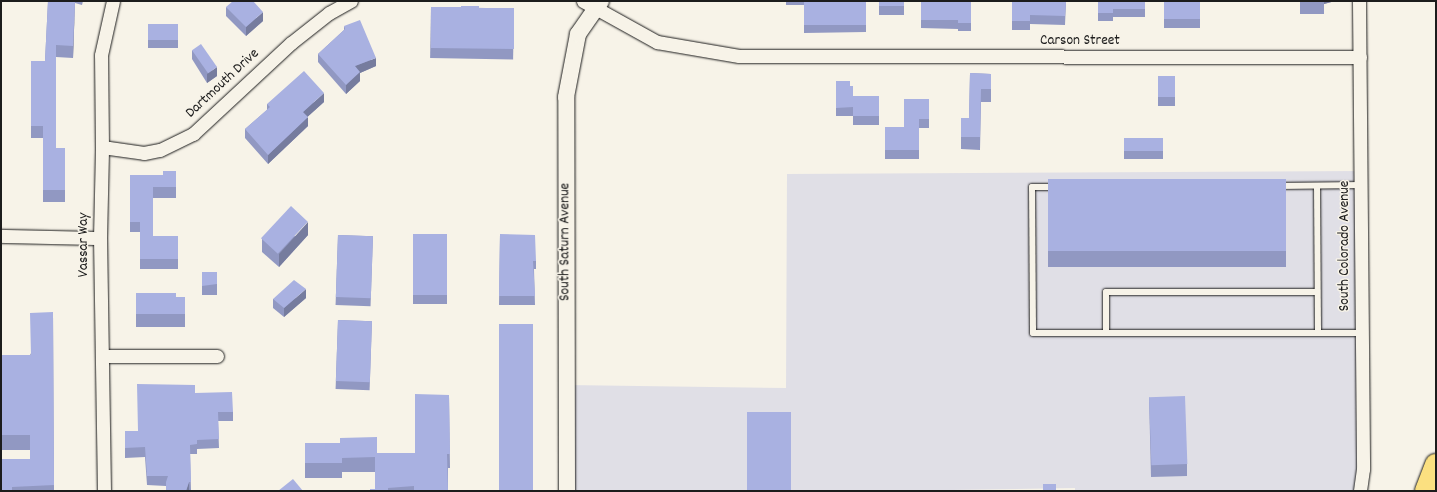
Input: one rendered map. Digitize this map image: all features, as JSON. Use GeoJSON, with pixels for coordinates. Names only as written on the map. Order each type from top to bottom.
{"type":"FeatureCollection","features":[{"type":"Feature","properties":{"kind":"highway"},"geometry":{"type":"LineString","coordinates":[[1426,491],[1436,465]]}},
{"type":"Feature","properties":{"kind":"street","name":"Vassar Way"},"geometry":{"type":"LineString","coordinates":[[104,491],[100,238],[102,147],[101,55],[114,1]]}},
{"type":"Feature","properties":{"kind":"street","name":"Dartmouth Drive"},"geometry":{"type":"LineString","coordinates":[[102,147],[144,153],[160,150],[192,134],[290,43],[329,14],[351,1]]}},
{"type":"Feature","properties":{"kind":"street","name":"South Colorado Avenue"},"geometry":{"type":"LineString","coordinates":[[1359,1],[1363,469],[1360,491]]}},
{"type":"Feature","properties":{"kind":"street","name":"Carson Street"},"geometry":{"type":"LineString","coordinates":[[594,3],[658,42],[740,56],[800,58],[1360,57]]}},
{"type":"Feature","properties":{"kind":"street","name":"South Saturn Avenue"},"geometry":{"type":"LineString","coordinates":[[567,491],[566,97],[578,34],[594,3]]}},
{"type":"Feature","properties":{"kind":"street"},"geometry":{"type":"LineString","coordinates":[[1,236],[100,238]]}},
{"type":"Feature","properties":{"kind":"street"},"geometry":{"type":"LineString","coordinates":[[102,356],[217,356]]}},
{"type":"Feature","properties":{"kind":"lane"},"geometry":{"type":"LineString","coordinates":[[1270,186],[1361,185]]}},
{"type":"Feature","properties":{"kind":"lane"},"geometry":{"type":"LineString","coordinates":[[1317,186],[1318,333]]}},
{"type":"Feature","properties":{"kind":"lane"},"geometry":{"type":"LineString","coordinates":[[1064,187],[1032,187],[1033,333],[1362,333]]}},
{"type":"Feature","properties":{"kind":"lane"},"geometry":{"type":"LineString","coordinates":[[1106,333],[1106,292],[1317,292]]}},
{"type":"Feature","properties":{"kind":"shaded area"},"geometry":{"type":"Polygon","coordinates":[[[1361,171],[1360,491],[1075,491],[1075,488],[888,491],[567,491],[567,385],[786,388],[787,174],[1361,171]]]}},
{"type":"Feature","properties":{"kind":"building"},"geometry":{"type":"Polygon","coordinates":[[[48,1],[75,1],[73,46],[56,45],[56,148],[65,148],[65,190],[43,190],[43,126],[31,126],[31,61],[45,61],[48,1]]]}},
{"type":"Feature","properties":{"kind":"building"},"geometry":{"type":"Polygon","coordinates":[[[233,1],[253,1],[263,12],[246,27],[226,7],[233,1]]]}},
{"type":"Feature","properties":{"kind":"building"},"geometry":{"type":"Polygon","coordinates":[[[804,1],[866,1],[866,25],[804,25],[804,1]]]}},
{"type":"Feature","properties":{"kind":"building"},"geometry":{"type":"Polygon","coordinates":[[[879,1],[904,1],[904,6],[879,6],[879,1]]]}},
{"type":"Feature","properties":{"kind":"building"},"geometry":{"type":"Polygon","coordinates":[[[971,1],[971,23],[958,23],[958,20],[921,20],[921,2],[971,1]]]}},
{"type":"Feature","properties":{"kind":"building"},"geometry":{"type":"Polygon","coordinates":[[[1012,1],[1066,2],[1065,16],[1030,15],[1030,21],[1012,21],[1012,1]]]}},
{"type":"Feature","properties":{"kind":"building"},"geometry":{"type":"Polygon","coordinates":[[[1098,1],[1145,1],[1145,9],[1113,9],[1113,13],[1098,13],[1098,1]]]}},
{"type":"Feature","properties":{"kind":"building"},"geometry":{"type":"Polygon","coordinates":[[[1164,1],[1200,1],[1200,19],[1164,19],[1164,1]]]}},
{"type":"Feature","properties":{"kind":"building"},"geometry":{"type":"Polygon","coordinates":[[[1324,1],[1324,2],[1300,2],[1324,1]]]}},
{"type":"Feature","properties":{"kind":"building"},"geometry":{"type":"Polygon","coordinates":[[[479,6],[479,8],[514,8],[514,49],[431,48],[431,7],[479,6]]]}},
{"type":"Feature","properties":{"kind":"building"},"geometry":{"type":"Polygon","coordinates":[[[360,20],[376,58],[355,66],[360,72],[346,85],[318,54],[345,29],[344,26],[360,20]]]}},
{"type":"Feature","properties":{"kind":"building"},"geometry":{"type":"Polygon","coordinates":[[[148,24],[178,24],[178,40],[148,40],[148,24]]]}},
{"type":"Feature","properties":{"kind":"building"},"geometry":{"type":"Polygon","coordinates":[[[201,44],[217,67],[208,73],[192,50],[201,44]]]}},
{"type":"Feature","properties":{"kind":"building"},"geometry":{"type":"Polygon","coordinates":[[[304,71],[324,93],[303,112],[308,117],[268,155],[245,129],[270,107],[267,104],[304,71]]]}},
{"type":"Feature","properties":{"kind":"building"},"geometry":{"type":"Polygon","coordinates":[[[970,73],[991,74],[991,89],[981,89],[980,137],[961,137],[961,118],[969,118],[970,73]]]}},
{"type":"Feature","properties":{"kind":"building"},"geometry":{"type":"Polygon","coordinates":[[[1158,76],[1175,76],[1175,97],[1158,97],[1158,76]]]}},
{"type":"Feature","properties":{"kind":"building"},"geometry":{"type":"Polygon","coordinates":[[[836,81],[850,81],[850,86],[853,86],[853,96],[879,96],[879,116],[853,116],[853,107],[836,108],[836,81]]]}},
{"type":"Feature","properties":{"kind":"building"},"geometry":{"type":"Polygon","coordinates":[[[904,99],[929,99],[929,119],[919,119],[919,150],[885,150],[885,127],[904,127],[904,99]]]}},
{"type":"Feature","properties":{"kind":"building"},"geometry":{"type":"Polygon","coordinates":[[[1124,138],[1163,138],[1163,151],[1124,151],[1124,138]]]}},
{"type":"Feature","properties":{"kind":"building"},"geometry":{"type":"Polygon","coordinates":[[[163,171],[176,171],[176,187],[153,187],[153,236],[178,236],[178,259],[140,259],[140,222],[130,222],[130,175],[163,175],[163,171]]]}},
{"type":"Feature","properties":{"kind":"building"},"geometry":{"type":"Polygon","coordinates":[[[1048,179],[1286,179],[1286,251],[1048,251],[1048,179]]]}},
{"type":"Feature","properties":{"kind":"building"},"geometry":{"type":"Polygon","coordinates":[[[291,206],[308,222],[278,254],[261,238],[291,206]]]}},
{"type":"Feature","properties":{"kind":"building"},"geometry":{"type":"Polygon","coordinates":[[[413,234],[447,234],[447,295],[413,295],[413,234]]]}},
{"type":"Feature","properties":{"kind":"building"},"geometry":{"type":"Polygon","coordinates":[[[500,234],[535,235],[536,261],[533,261],[535,296],[499,296],[500,234]]]}},
{"type":"Feature","properties":{"kind":"building"},"geometry":{"type":"Polygon","coordinates":[[[338,235],[373,236],[371,298],[336,297],[338,235]]]}},
{"type":"Feature","properties":{"kind":"building"},"geometry":{"type":"Polygon","coordinates":[[[202,272],[217,272],[217,284],[202,286],[202,272]]]}},
{"type":"Feature","properties":{"kind":"building"},"geometry":{"type":"Polygon","coordinates":[[[294,280],[306,289],[284,308],[273,299],[294,280]]]}},
{"type":"Feature","properties":{"kind":"building"},"geometry":{"type":"Polygon","coordinates":[[[136,293],[176,293],[176,297],[185,297],[185,314],[136,314],[136,293]]]}},
{"type":"Feature","properties":{"kind":"building"},"geometry":{"type":"Polygon","coordinates":[[[53,312],[54,485],[12,487],[12,491],[1,491],[1,459],[30,459],[30,435],[1,435],[1,355],[31,355],[30,313],[53,312]]]}},
{"type":"Feature","properties":{"kind":"building"},"geometry":{"type":"Polygon","coordinates":[[[338,320],[372,321],[370,382],[336,381],[338,320]]]}},
{"type":"Feature","properties":{"kind":"building"},"geometry":{"type":"Polygon","coordinates":[[[499,324],[533,324],[533,491],[499,491],[499,324]]]}},
{"type":"Feature","properties":{"kind":"building"},"geometry":{"type":"Polygon","coordinates":[[[137,384],[195,385],[195,393],[232,392],[233,412],[218,412],[219,439],[197,440],[197,444],[190,445],[191,482],[189,482],[186,491],[166,491],[168,476],[147,476],[145,447],[125,448],[125,431],[138,431],[137,384]]]}},
{"type":"Feature","properties":{"kind":"building"},"geometry":{"type":"Polygon","coordinates":[[[415,394],[449,395],[450,454],[447,454],[448,491],[414,491],[414,486],[388,488],[388,491],[370,491],[370,489],[375,489],[375,457],[342,458],[342,463],[305,463],[305,443],[340,443],[340,438],[377,437],[377,453],[415,453],[415,394]]]}},
{"type":"Feature","properties":{"kind":"building"},"geometry":{"type":"Polygon","coordinates":[[[1185,396],[1187,464],[1151,465],[1149,397],[1185,396]]]}},
{"type":"Feature","properties":{"kind":"building"},"geometry":{"type":"Polygon","coordinates":[[[747,412],[791,412],[791,491],[747,491],[747,412]]]}},
{"type":"Feature","properties":{"kind":"building"},"geometry":{"type":"Polygon","coordinates":[[[293,479],[303,491],[278,491],[293,479]]]}},
{"type":"Feature","properties":{"kind":"building"},"geometry":{"type":"Polygon","coordinates":[[[1043,484],[1056,484],[1056,491],[1043,491],[1043,484]]]}}]}
